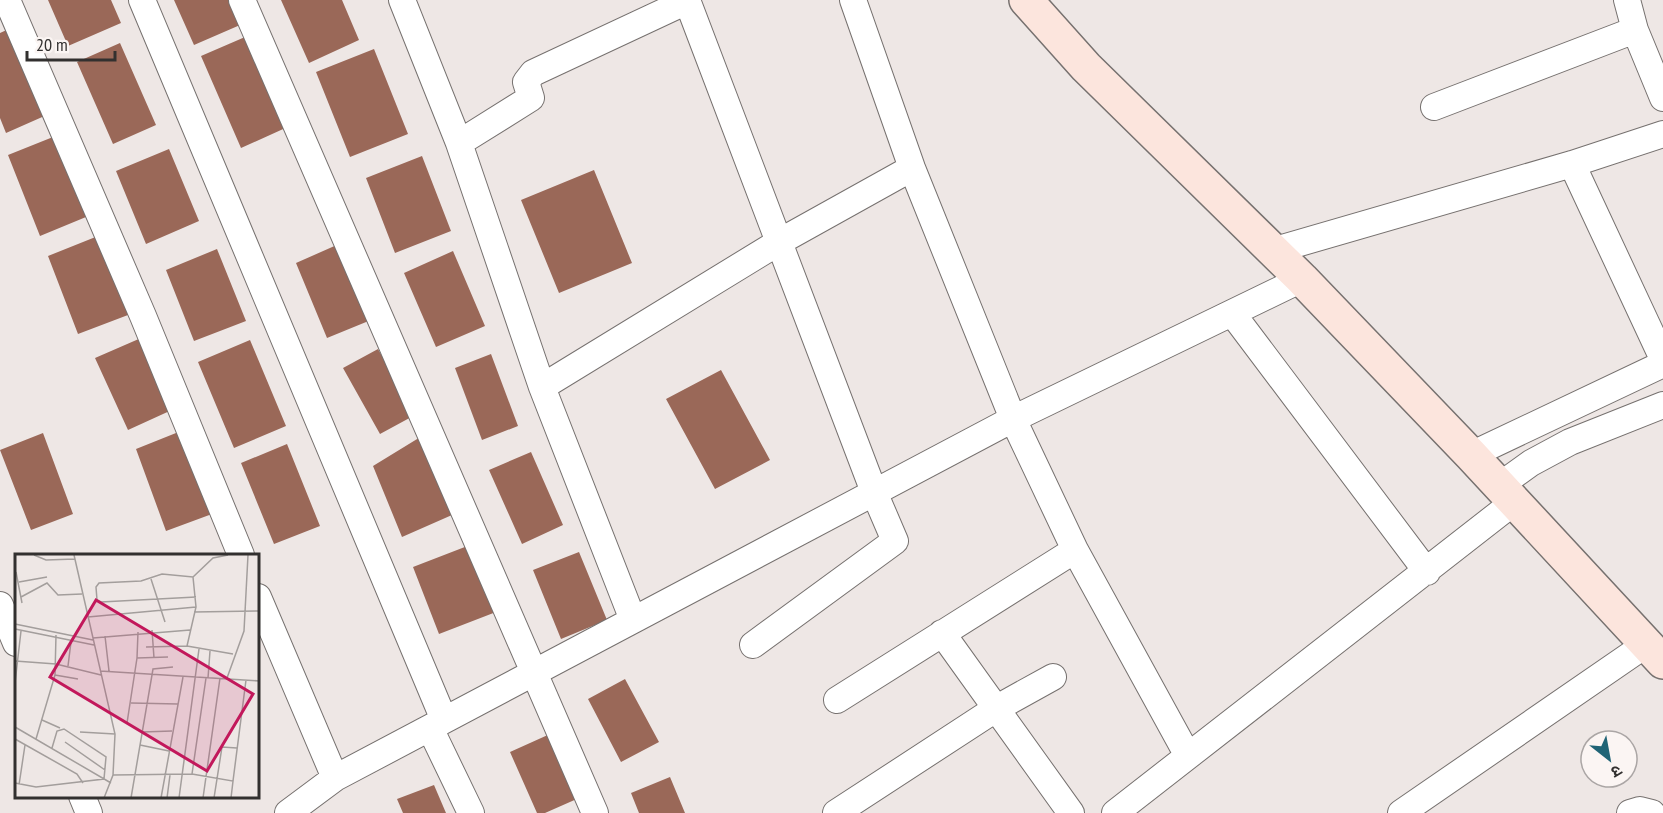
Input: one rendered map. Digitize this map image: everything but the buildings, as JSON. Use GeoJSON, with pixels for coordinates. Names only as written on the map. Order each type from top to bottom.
{"type":"FeatureCollection","features":[{"type":"Feature","properties":{"kind":"street"},"geometry":{"type":"LineString","coordinates":[[7,0],[143,316],[241,554]]}},
{"type":"Feature","properties":{"kind":"street"},"geometry":{"type":"LineString","coordinates":[[142,0],[437,724],[471,813]]}},
{"type":"Feature","properties":{"kind":"street"},"geometry":{"type":"LineString","coordinates":[[242,0],[595,813]]}},
{"type":"Feature","properties":{"kind":"street"},"geometry":{"type":"LineString","coordinates":[[402,0],[459,143],[542,387],[633,620]]}},
{"type":"Feature","properties":{"kind":"street"},"geometry":{"type":"LineString","coordinates":[[459,143],[531,98],[526,82],[533,73],[687,0],[874,492],[895,541],[753,645]]}},
{"type":"Feature","properties":{"kind":"street"},"geometry":{"type":"LineString","coordinates":[[853,0],[912,168],[1013,419],[1075,550],[1188,756]]}},
{"type":"Feature","properties":{"kind":"street"},"geometry":{"type":"LineString","coordinates":[[1026,0],[1086,67],[1302,279],[1471,455],[1654,654],[1401,813]]}},
{"type":"Feature","properties":{"kind":"street"},"geometry":{"type":"LineString","coordinates":[[1627,0],[1635,30],[1663,98]]}},
{"type":"Feature","properties":{"kind":"street"},"geometry":{"type":"LineString","coordinates":[[1434,107],[1635,30]]}},
{"type":"Feature","properties":{"kind":"street"},"geometry":{"type":"LineString","coordinates":[[1272,250],[1572,164],[1663,134]]}},
{"type":"Feature","properties":{"kind":"street"},"geometry":{"type":"LineString","coordinates":[[1572,164],[1663,359]]}},
{"type":"Feature","properties":{"kind":"street"},"geometry":{"type":"LineString","coordinates":[[542,387],[779,242],[912,168]]}},
{"type":"Feature","properties":{"kind":"street"},"geometry":{"type":"LineString","coordinates":[[288,813],[335,778],[874,492],[1013,419],[1302,279]]}},
{"type":"Feature","properties":{"kind":"street"},"geometry":{"type":"LineString","coordinates":[[1232,313],[1428,572]]}},
{"type":"Feature","properties":{"kind":"street"},"geometry":{"type":"LineString","coordinates":[[1471,455],[1663,364]]}},
{"type":"Feature","properties":{"kind":"street"},"geometry":{"type":"LineString","coordinates":[[1115,813],[1428,572],[1513,501],[1532,463],[1570,442],[1663,405]]}},
{"type":"Feature","properties":{"kind":"street"},"geometry":{"type":"LineString","coordinates":[[837,700],[1075,550]]}},
{"type":"Feature","properties":{"kind":"street"},"geometry":{"type":"LineString","coordinates":[[260,602],[335,778]]}},
{"type":"Feature","properties":{"kind":"street"},"geometry":{"type":"LineString","coordinates":[[0,605],[15,641]]}},
{"type":"Feature","properties":{"kind":"street"},"geometry":{"type":"LineString","coordinates":[[942,633],[1071,813]]}},
{"type":"Feature","properties":{"kind":"street"},"geometry":{"type":"LineString","coordinates":[[836,813],[997,708],[1053,677]]}},
{"type":"Feature","properties":{"kind":"street"},"geometry":{"type":"LineString","coordinates":[[83,798],[89,813]]}},
{"type":"Feature","properties":{"kind":"street"},"geometry":{"type":"LineString","coordinates":[[1630,813],[1640,810],[1652,813]]}}]}
